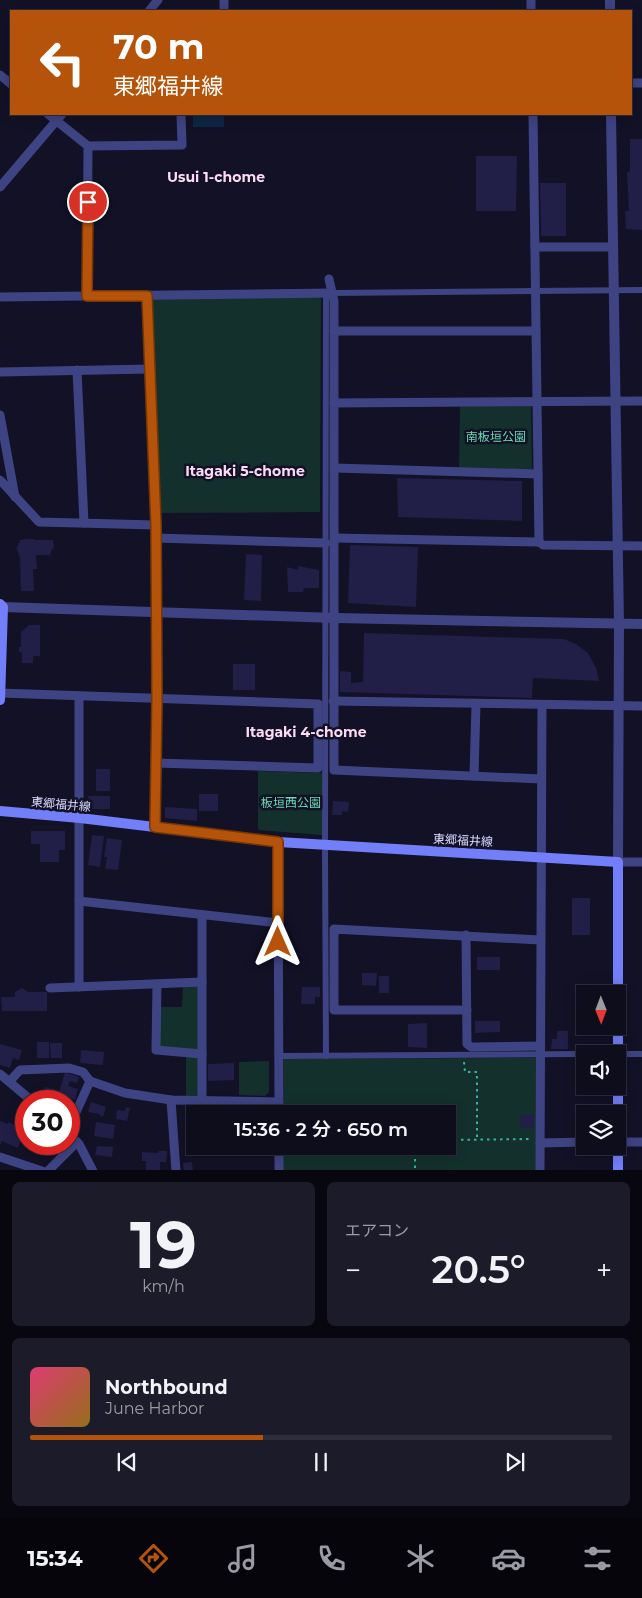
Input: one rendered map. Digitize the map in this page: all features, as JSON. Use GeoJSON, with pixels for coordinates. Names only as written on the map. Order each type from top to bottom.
{"type":"FeatureCollection","features":[{"type":"Feature","properties":{"kind":"main road"},"geometry":{"type":"LineString","coordinates":[[0,700],[2,606]]}},
{"type":"Feature","properties":{"kind":"main road","name":"東郷福井線"},"geometry":{"type":"LineString","coordinates":[[0,811],[80,818],[278,842],[618,862]]}},
{"type":"Feature","properties":{"kind":"main road"},"geometry":{"type":"LineString","coordinates":[[618,862],[618,1045]]}},
{"type":"Feature","properties":{"kind":"main road"},"geometry":{"type":"LineString","coordinates":[[618,1155],[618,1170]]}},
{"type":"Feature","properties":{"kind":"street"},"geometry":{"type":"LineString","coordinates":[[150,10],[158,0]]}},
{"type":"Feature","properties":{"kind":"street"},"geometry":{"type":"LineString","coordinates":[[0,75],[10,83]]}},
{"type":"Feature","properties":{"kind":"street"},"geometry":{"type":"LineString","coordinates":[[88,146],[182,145],[182,115]]}},
{"type":"Feature","properties":{"kind":"street"},"geometry":{"type":"LineString","coordinates":[[533,115],[539,542]]}},
{"type":"Feature","properties":{"kind":"street"},"geometry":{"type":"LineString","coordinates":[[611,115],[620,707],[618,862],[642,862]]}},
{"type":"Feature","properties":{"kind":"street"},"geometry":{"type":"LineString","coordinates":[[0,187],[59,117],[88,146],[87,296]]}},
{"type":"Feature","properties":{"kind":"street"},"geometry":{"type":"LineString","coordinates":[[535,247],[613,247]]}},
{"type":"Feature","properties":{"kind":"street"},"geometry":{"type":"LineString","coordinates":[[329,279],[326,543],[334,770],[541,779]]}},
{"type":"Feature","properties":{"kind":"street"},"geometry":{"type":"LineString","coordinates":[[0,297],[642,290]]}},
{"type":"Feature","properties":{"kind":"street"},"geometry":{"type":"LineString","coordinates":[[325,839],[330,618],[335,538],[334,301],[329,293]]}},
{"type":"Feature","properties":{"kind":"street"},"geometry":{"type":"LineString","coordinates":[[147,296],[156,525],[157,699],[155,827]]}},
{"type":"Feature","properties":{"kind":"street"},"geometry":{"type":"LineString","coordinates":[[334,331],[536,331]]}},
{"type":"Feature","properties":{"kind":"street"},"geometry":{"type":"LineString","coordinates":[[0,372],[150,369]]}},
{"type":"Feature","properties":{"kind":"street"},"geometry":{"type":"LineString","coordinates":[[77,370],[84,524]]}},
{"type":"Feature","properties":{"kind":"street"},"geometry":{"type":"LineString","coordinates":[[334,403],[642,401]]}},
{"type":"Feature","properties":{"kind":"street"},"geometry":{"type":"LineString","coordinates":[[0,415],[15,497]]}},
{"type":"Feature","properties":{"kind":"street"},"geometry":{"type":"LineString","coordinates":[[335,468],[538,474]]}},
{"type":"Feature","properties":{"kind":"street"},"geometry":{"type":"LineString","coordinates":[[0,480],[39,522],[156,525]]}},
{"type":"Feature","properties":{"kind":"street"},"geometry":{"type":"LineString","coordinates":[[156,538],[326,543]]}},
{"type":"Feature","properties":{"kind":"street"},"geometry":{"type":"LineString","coordinates":[[335,538],[539,542],[543,545],[617,547],[642,546]]}},
{"type":"Feature","properties":{"kind":"street"},"geometry":{"type":"LineString","coordinates":[[2,606],[330,618],[642,624]]}},
{"type":"Feature","properties":{"kind":"street"},"geometry":{"type":"LineString","coordinates":[[0,693],[318,704],[318,768],[156,763]]}},
{"type":"Feature","properties":{"kind":"street"},"geometry":{"type":"LineString","coordinates":[[79,696],[79,987]]}},
{"type":"Feature","properties":{"kind":"street"},"geometry":{"type":"LineString","coordinates":[[333,701],[542,706],[642,706]]}},
{"type":"Feature","properties":{"kind":"street"},"geometry":{"type":"LineString","coordinates":[[474,776],[476,704]]}},
{"type":"Feature","properties":{"kind":"street"},"geometry":{"type":"LineString","coordinates":[[540,1170],[542,706]]}},
{"type":"Feature","properties":{"kind":"street"},"geometry":{"type":"LineString","coordinates":[[10,1082],[20,1070],[69,1068],[83,1072],[90,1080],[126,1093],[171,1100],[279,1102],[278,842]]}},
{"type":"Feature","properties":{"kind":"street"},"geometry":{"type":"LineString","coordinates":[[325,851],[326,1056]]}},
{"type":"Feature","properties":{"kind":"street"},"geometry":{"type":"LineString","coordinates":[[79,901],[278,923]]}},
{"type":"Feature","properties":{"kind":"street"},"geometry":{"type":"LineString","coordinates":[[202,916],[202,1101]]}},
{"type":"Feature","properties":{"kind":"street"},"geometry":{"type":"LineString","coordinates":[[468,1010],[334,1010],[334,929],[540,940]]}},
{"type":"Feature","properties":{"kind":"street"},"geometry":{"type":"LineString","coordinates":[[466,935],[467,1044],[471,1047],[576,1053]]}},
{"type":"Feature","properties":{"kind":"street"},"geometry":{"type":"LineString","coordinates":[[50,988],[202,982]]}},
{"type":"Feature","properties":{"kind":"street"},"geometry":{"type":"LineString","coordinates":[[157,984],[156,1050],[202,1054]]}},
{"type":"Feature","properties":{"kind":"street"},"geometry":{"type":"LineString","coordinates":[[282,1056],[464,1055],[540,1050]]}},
{"type":"Feature","properties":{"kind":"street"},"geometry":{"type":"LineString","coordinates":[[626,1054],[642,1054]]}},
{"type":"Feature","properties":{"kind":"street"},"geometry":{"type":"LineString","coordinates":[[0,1074],[19,1090]]}},
{"type":"Feature","properties":{"kind":"street"},"geometry":{"type":"LineString","coordinates":[[80,1103],[90,1080]]}},
{"type":"Feature","properties":{"kind":"street"},"geometry":{"type":"LineString","coordinates":[[171,1100],[176,1170]]}},
{"type":"Feature","properties":{"kind":"street"},"geometry":{"type":"LineString","coordinates":[[539,1141],[576,1142]]}},
{"type":"Feature","properties":{"kind":"street"},"geometry":{"type":"LineString","coordinates":[[626,1142],[642,1142]]}},
{"type":"Feature","properties":{"kind":"street"},"geometry":{"type":"LineString","coordinates":[[80,1147],[93,1170]]}},
{"type":"Feature","properties":{"kind":"street"},"geometry":{"type":"LineString","coordinates":[[48,1170],[64,1155]]}},
{"type":"Feature","properties":{"kind":"street"},"geometry":{"type":"LineString","coordinates":[[279,1155],[279,1170]]}},
{"type":"Feature","properties":{"kind":"street"},"geometry":{"type":"LineString","coordinates":[[0,1157],[42,1170]]}},
{"type":"Feature","properties":{"kind":"path"},"geometry":{"type":"LineString","coordinates":[[464,1055],[465,1072],[477,1072],[477,1140]]}},
{"type":"Feature","properties":{"kind":"path"},"geometry":{"type":"LineString","coordinates":[[456,1140],[539,1141]]}},
{"type":"Feature","properties":{"kind":"path"},"geometry":{"type":"LineString","coordinates":[[415,1155],[415,1170]]}},
{"type":"Feature","properties":{"kind":"green space"},"geometry":{"type":"Polygon","coordinates":[[[321,292],[320,512],[155,513],[147,296],[321,292]]]}},
{"type":"Feature","properties":{"kind":"green space","name":"南板垣公園"},"geometry":{"type":"Polygon","coordinates":[[[460,405],[531,405],[532,470],[459,468],[460,405]]]}},
{"type":"Feature","properties":{"kind":"green space","name":"板垣西公園"},"geometry":{"type":"Polygon","coordinates":[[[258,771],[322,773],[322,835],[258,830],[258,771]]]}},
{"type":"Feature","properties":{"kind":"green space"},"geometry":{"type":"Polygon","coordinates":[[[183,986],[198,986],[198,1050],[159,1047],[160,1007],[182,1007],[183,986]]]}},
{"type":"Feature","properties":{"kind":"green space"},"geometry":{"type":"Polygon","coordinates":[[[186,1055],[198,1056],[198,1097],[186,1096],[186,1055]]]}},
{"type":"Feature","properties":{"kind":"green space"},"geometry":{"type":"Polygon","coordinates":[[[537,1058],[537,1170],[283,1170],[283,1155],[456,1155],[456,1105],[284,1105],[284,1059],[537,1058]]]}},
{"type":"Feature","properties":{"kind":"green space"},"geometry":{"type":"Polygon","coordinates":[[[269,1061],[269,1092],[265,1096],[239,1095],[239,1062],[269,1061]]]}},
{"type":"Feature","properties":{"kind":"water"},"geometry":{"type":"Polygon","coordinates":[[[193,115],[224,115],[224,127],[193,127],[193,115]]]}},
{"type":"Feature","properties":{"kind":"building"},"geometry":{"type":"Polygon","coordinates":[[[630,139],[642,139],[642,230],[626,229],[625,211],[629,211],[627,172],[630,172],[630,139]]]}},
{"type":"Feature","properties":{"kind":"building"},"geometry":{"type":"Polygon","coordinates":[[[476,156],[517,156],[516,211],[476,211],[476,156]]]}},
{"type":"Feature","properties":{"kind":"building"},"geometry":{"type":"Polygon","coordinates":[[[540,183],[566,183],[566,236],[541,236],[540,183]]]}},
{"type":"Feature","properties":{"kind":"building"},"geometry":{"type":"Polygon","coordinates":[[[397,478],[522,481],[522,521],[398,517],[397,478]]]}},
{"type":"Feature","properties":{"kind":"building"},"geometry":{"type":"Polygon","coordinates":[[[20,540],[53,540],[54,549],[52,549],[50,555],[36,555],[37,569],[33,569],[34,591],[21,591],[20,558],[16,547],[18,547],[20,540]]]}},
{"type":"Feature","properties":{"kind":"building"},"geometry":{"type":"Polygon","coordinates":[[[350,545],[418,547],[416,607],[348,603],[350,545]]]}},
{"type":"Feature","properties":{"kind":"building"},"geometry":{"type":"Polygon","coordinates":[[[246,554],[262,555],[261,601],[244,600],[246,554]]]}},
{"type":"Feature","properties":{"kind":"building"},"geometry":{"type":"Polygon","coordinates":[[[298,566],[319,570],[319,588],[304,588],[303,592],[288,592],[287,567],[298,570],[298,566]]]}},
{"type":"Feature","properties":{"kind":"building"},"geometry":{"type":"Polygon","coordinates":[[[29,625],[40,625],[40,656],[33,656],[33,663],[22,663],[22,652],[19,652],[21,632],[29,625]]]}},
{"type":"Feature","properties":{"kind":"building"},"geometry":{"type":"Polygon","coordinates":[[[364,633],[564,639],[576,644],[588,653],[596,668],[599,681],[533,678],[532,698],[340,692],[340,671],[351,672],[351,683],[363,682],[364,633]]]}},
{"type":"Feature","properties":{"kind":"building"},"geometry":{"type":"Polygon","coordinates":[[[233,664],[255,664],[255,690],[233,690],[233,664]]]}},
{"type":"Feature","properties":{"kind":"building"},"geometry":{"type":"Polygon","coordinates":[[[96,769],[110,769],[110,791],[96,791],[96,769]]]}},
{"type":"Feature","properties":{"kind":"building"},"geometry":{"type":"Polygon","coordinates":[[[199,794],[218,794],[218,811],[199,811],[199,794]]]}},
{"type":"Feature","properties":{"kind":"building"},"geometry":{"type":"Polygon","coordinates":[[[88,796],[110,796],[110,809],[88,809],[88,796]]]}},
{"type":"Feature","properties":{"kind":"building"},"geometry":{"type":"Polygon","coordinates":[[[333,801],[349,802],[348,812],[342,811],[342,815],[332,815],[333,801]]]}},
{"type":"Feature","properties":{"kind":"building"},"geometry":{"type":"Polygon","coordinates":[[[165,807],[197,809],[197,821],[165,818],[165,807]]]}},
{"type":"Feature","properties":{"kind":"building"},"geometry":{"type":"Polygon","coordinates":[[[31,831],[65,831],[65,850],[59,850],[59,862],[40,862],[40,844],[31,844],[31,831]]]}},
{"type":"Feature","properties":{"kind":"building"},"geometry":{"type":"Polygon","coordinates":[[[92,835],[104,836],[100,867],[88,865],[92,835]]]}},
{"type":"Feature","properties":{"kind":"building"},"geometry":{"type":"Polygon","coordinates":[[[107,838],[122,840],[118,870],[105,869],[107,857],[104,857],[107,838]]]}},
{"type":"Feature","properties":{"kind":"building"},"geometry":{"type":"Polygon","coordinates":[[[572,898],[590,898],[590,935],[572,935],[572,898]]]}},
{"type":"Feature","properties":{"kind":"building"},"geometry":{"type":"Polygon","coordinates":[[[477,957],[500,957],[500,970],[477,970],[477,957]]]}},
{"type":"Feature","properties":{"kind":"building"},"geometry":{"type":"Polygon","coordinates":[[[362,973],[377,973],[376,986],[362,985],[362,973]]]}},
{"type":"Feature","properties":{"kind":"building"},"geometry":{"type":"Polygon","coordinates":[[[379,976],[389,976],[389,993],[379,993],[379,976]]]}},
{"type":"Feature","properties":{"kind":"building"},"geometry":{"type":"Polygon","coordinates":[[[302,987],[320,987],[320,997],[315,997],[315,1004],[301,1004],[302,987]]]}},
{"type":"Feature","properties":{"kind":"building"},"geometry":{"type":"Polygon","coordinates":[[[22,988],[28,992],[47,992],[47,1011],[2,1011],[1,997],[15,997],[15,992],[22,988]]]}},
{"type":"Feature","properties":{"kind":"building"},"geometry":{"type":"Polygon","coordinates":[[[475,1021],[500,1021],[500,1032],[475,1033],[475,1021]]]}},
{"type":"Feature","properties":{"kind":"building"},"geometry":{"type":"Polygon","coordinates":[[[427,1023],[427,1048],[408,1047],[408,1024],[427,1023]]]}},
{"type":"Feature","properties":{"kind":"building"},"geometry":{"type":"Polygon","coordinates":[[[557,1031],[568,1031],[568,1049],[551,1049],[552,1039],[557,1039],[557,1031]]]}},
{"type":"Feature","properties":{"kind":"building"},"geometry":{"type":"Polygon","coordinates":[[[37,1042],[49,1042],[49,1058],[37,1058],[37,1042]]]}},
{"type":"Feature","properties":{"kind":"building"},"geometry":{"type":"Polygon","coordinates":[[[50,1043],[62,1043],[62,1058],[51,1058],[50,1043]]]}},
{"type":"Feature","properties":{"kind":"building"},"geometry":{"type":"Polygon","coordinates":[[[0,1044],[22,1050],[19,1060],[13,1058],[10,1068],[0,1065],[0,1044]]]}},
{"type":"Feature","properties":{"kind":"building"},"geometry":{"type":"Polygon","coordinates":[[[81,1050],[104,1052],[103,1065],[80,1063],[81,1050]]]}},
{"type":"Feature","properties":{"kind":"building"},"geometry":{"type":"Polygon","coordinates":[[[234,1063],[234,1080],[208,1081],[208,1064],[234,1063]]]}},
{"type":"Feature","properties":{"kind":"building"},"geometry":{"type":"Polygon","coordinates":[[[65,1072],[79,1077],[77,1083],[70,1081],[68,1086],[78,1090],[59,1090],[65,1072]]]}},
{"type":"Feature","properties":{"kind":"building"},"geometry":{"type":"Polygon","coordinates":[[[45,1087],[58,1090],[44,1090],[45,1087]]]}},
{"type":"Feature","properties":{"kind":"building"},"geometry":{"type":"Polygon","coordinates":[[[91,1102],[106,1107],[103,1117],[100,1114],[88,1112],[91,1102]]]}},
{"type":"Feature","properties":{"kind":"building"},"geometry":{"type":"Polygon","coordinates":[[[126,1107],[130,1108],[127,1121],[116,1119],[117,1110],[125,1111],[126,1107]]]}},
{"type":"Feature","properties":{"kind":"building"},"geometry":{"type":"Polygon","coordinates":[[[534,1114],[534,1128],[521,1128],[520,1115],[534,1114]]]}},
{"type":"Feature","properties":{"kind":"building"},"geometry":{"type":"Polygon","coordinates":[[[0,1121],[15,1125],[15,1147],[2,1141],[0,1146],[0,1121]]]}},
{"type":"Feature","properties":{"kind":"building"},"geometry":{"type":"Polygon","coordinates":[[[96,1122],[115,1125],[113,1139],[94,1136],[96,1122]]]}},
{"type":"Feature","properties":{"kind":"building"},"geometry":{"type":"Polygon","coordinates":[[[97,1146],[113,1147],[112,1157],[95,1155],[97,1146]]]}},
{"type":"Feature","properties":{"kind":"building"},"geometry":{"type":"Polygon","coordinates":[[[159,1151],[167,1151],[166,1162],[160,1162],[160,1170],[146,1170],[146,1161],[142,1161],[142,1152],[158,1153],[159,1151]]]}},
{"type":"Feature","properties":{"kind":"building"},"geometry":{"type":"Polygon","coordinates":[[[192,1162],[193,1170],[184,1170],[183,1163],[192,1162]]]}},
{"type":"Feature","properties":{"kind":"district","name":"Usui 1-chome"},"geometry":{"type":"Point","coordinates":[216,177]}},
{"type":"Feature","properties":{"kind":"district","name":"Itagaki 5-chome"},"geometry":{"type":"Point","coordinates":[245,471]}},
{"type":"Feature","properties":{"kind":"district","name":"Itagaki 4-chome"},"geometry":{"type":"Point","coordinates":[306,732]}},
{"type":"Feature","properties":{"kind":"route"},"geometry":{"type":"LineString","coordinates":[[88,202],[87,296],[147,296],[156,525],[157,699],[155,827],[278,842],[278,942]]}}]}
